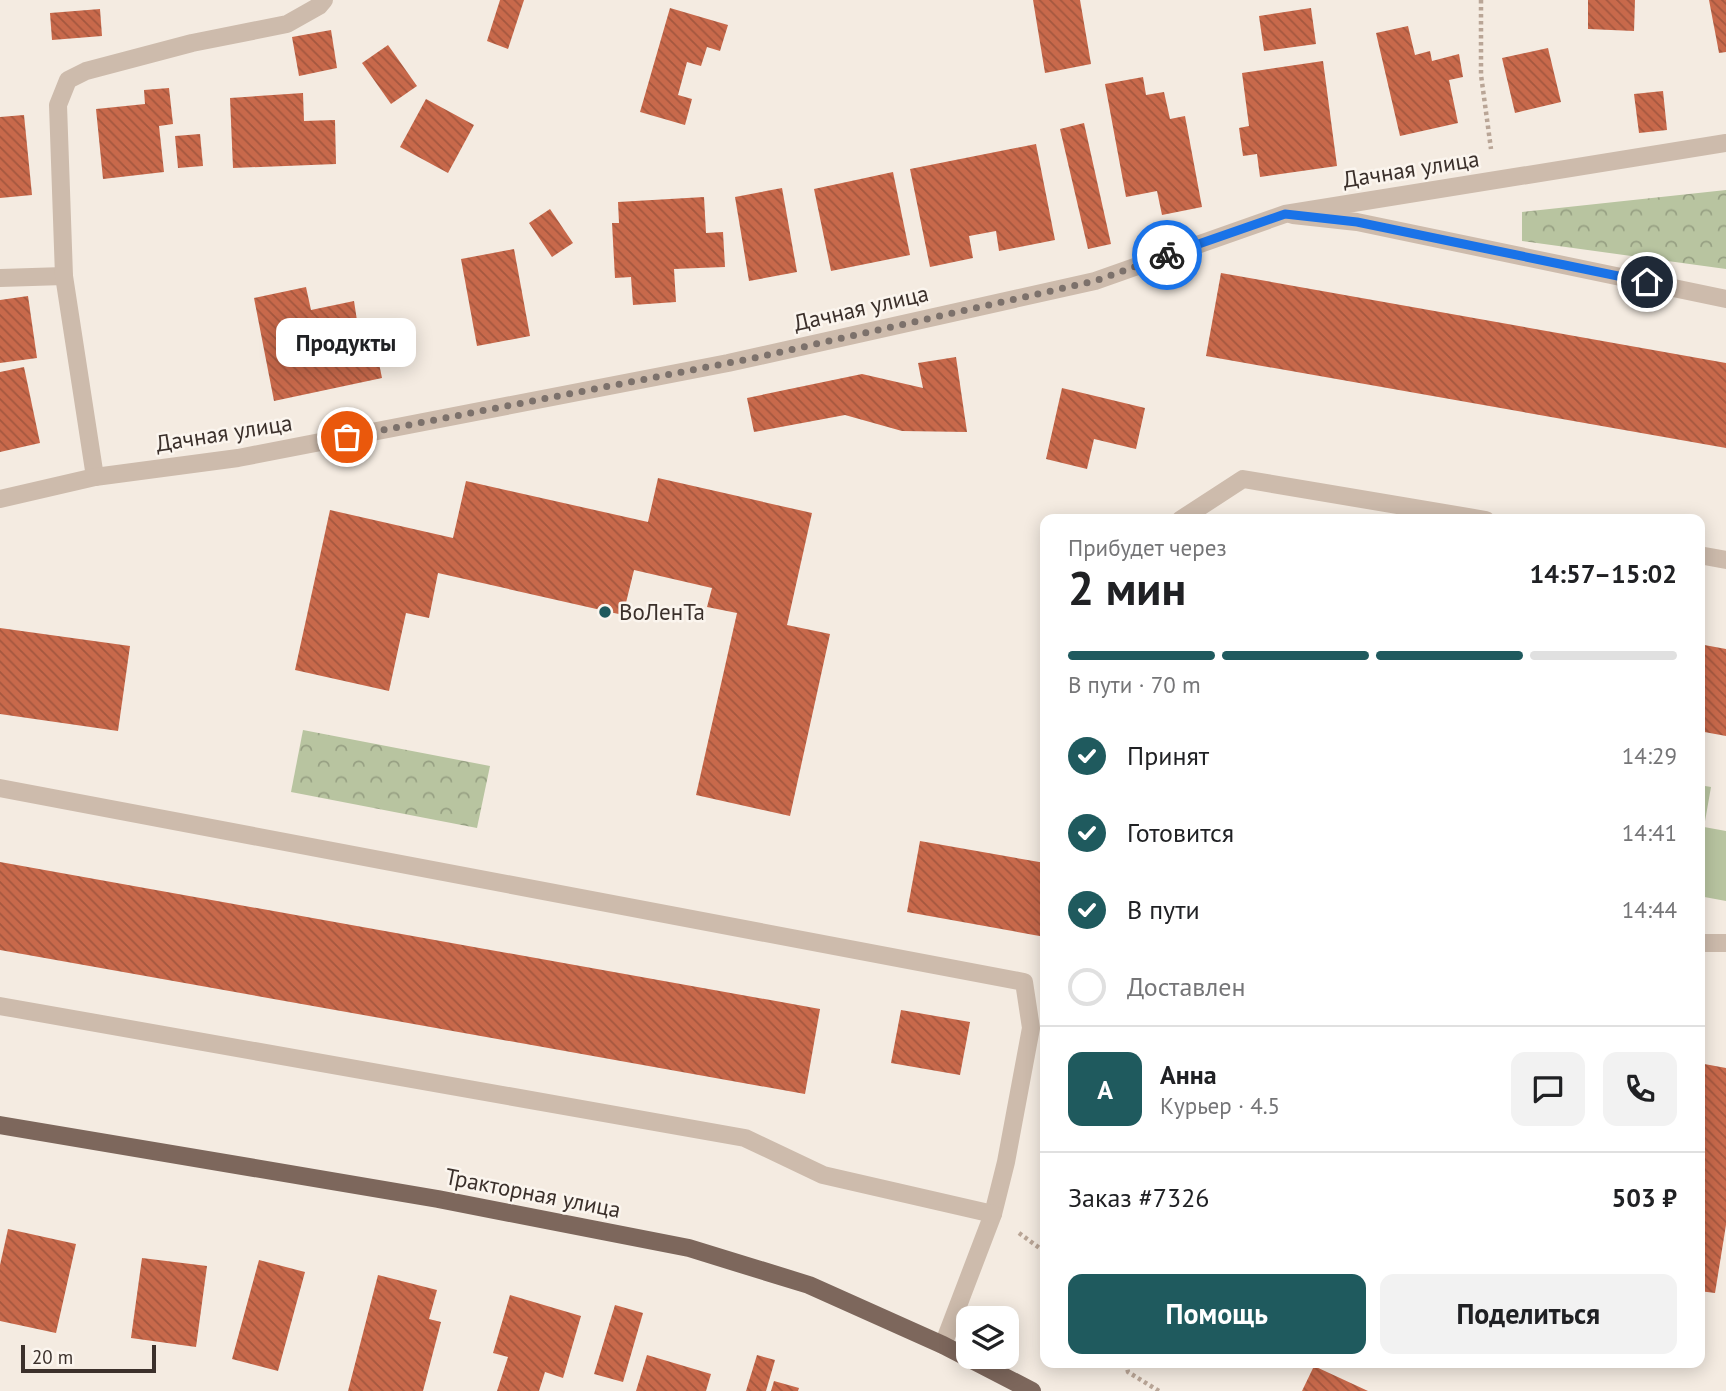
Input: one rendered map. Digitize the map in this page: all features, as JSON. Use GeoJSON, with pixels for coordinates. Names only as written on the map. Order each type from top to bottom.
{"type":"FeatureCollection","features":[{"type":"Feature","properties":{"kind":"main road","name":"Тракторная улица"},"geometry":{"type":"LineString","coordinates":[[0,1125],[438,1199],[689,1248],[809,1285],[943,1345],[1032,1391]]}},
{"type":"Feature","properties":{"kind":"street"},"geometry":{"type":"LineString","coordinates":[[95,477],[64,276],[58,105],[68,80],[86,71],[192,43],[287,24],[319,6],[324,0]]}},
{"type":"Feature","properties":{"kind":"street","name":"Дачная улица"},"geometry":{"type":"LineString","coordinates":[[0,499],[95,477],[238,458],[742,360],[1095,281],[1285,214],[1726,143]]}},
{"type":"Feature","properties":{"kind":"street"},"geometry":{"type":"LineString","coordinates":[[1285,214],[1357,222],[1726,299]]}},
{"type":"Feature","properties":{"kind":"street"},"geometry":{"type":"LineString","coordinates":[[0,278],[64,276]]}},
{"type":"Feature","properties":{"kind":"street"},"geometry":{"type":"LineString","coordinates":[[1189,514],[1243,479],[1450,514]]}},
{"type":"Feature","properties":{"kind":"street"},"geometry":{"type":"LineString","coordinates":[[1705,556],[1726,560]]}},
{"type":"Feature","properties":{"kind":"street"},"geometry":{"type":"LineString","coordinates":[[0,788],[1024,982],[1031,1028],[1006,1162],[993,1214],[943,1345]]}},
{"type":"Feature","properties":{"kind":"street"},"geometry":{"type":"LineString","coordinates":[[1705,943],[1726,943]]}},
{"type":"Feature","properties":{"kind":"street"},"geometry":{"type":"LineString","coordinates":[[0,1006],[745,1138],[823,1175],[993,1214]]}},
{"type":"Feature","properties":{"kind":"path"},"geometry":{"type":"LineString","coordinates":[[1481,0],[1481,75],[1495,180]]}},
{"type":"Feature","properties":{"kind":"path"},"geometry":{"type":"LineString","coordinates":[[1127,1368],[1128,1372],[1158,1391]]}},
{"type":"Feature","properties":{"kind":"green space"},"geometry":{"type":"Polygon","coordinates":[[[1726,190],[1726,269],[1522,241],[1522,212],[1726,190]]]}},
{"type":"Feature","properties":{"kind":"green space"},"geometry":{"type":"Polygon","coordinates":[[[303,730],[490,766],[477,828],[291,792],[303,730]]]}},
{"type":"Feature","properties":{"kind":"green space"},"geometry":{"type":"Polygon","coordinates":[[[1705,786],[1711,787],[1705,821],[1705,786]]]}},
{"type":"Feature","properties":{"kind":"green space"},"geometry":{"type":"Polygon","coordinates":[[[1705,827],[1726,831],[1726,901],[1705,897],[1705,827]]]}},
{"type":"Feature","properties":{"kind":"building"},"geometry":{"type":"Polygon","coordinates":[[[500,0],[524,0],[508,49],[487,41],[500,0]]]}},
{"type":"Feature","properties":{"kind":"building"},"geometry":{"type":"Polygon","coordinates":[[[1033,0],[1080,0],[1091,64],[1045,73],[1033,0]]]}},
{"type":"Feature","properties":{"kind":"building"},"geometry":{"type":"Polygon","coordinates":[[[1588,0],[1635,0],[1634,31],[1588,29],[1588,0]]]}},
{"type":"Feature","properties":{"kind":"building"},"geometry":{"type":"Polygon","coordinates":[[[1709,0],[1726,0],[1726,52],[1719,53],[1709,0]]]}},
{"type":"Feature","properties":{"kind":"building"},"geometry":{"type":"Polygon","coordinates":[[[670,8],[728,25],[720,51],[707,47],[701,66],[687,62],[678,95],[692,99],[685,125],[640,112],[670,8]]]}},
{"type":"Feature","properties":{"kind":"building"},"geometry":{"type":"Polygon","coordinates":[[[1311,8],[1316,44],[1264,51],[1259,16],[1311,8]]]}},
{"type":"Feature","properties":{"kind":"building"},"geometry":{"type":"Polygon","coordinates":[[[100,9],[102,36],[52,40],[50,13],[100,9]]]}},
{"type":"Feature","properties":{"kind":"building"},"geometry":{"type":"Polygon","coordinates":[[[1408,26],[1415,55],[1430,51],[1432,61],[1459,54],[1463,77],[1449,80],[1458,123],[1400,136],[1376,33],[1408,26]]]}},
{"type":"Feature","properties":{"kind":"building"},"geometry":{"type":"Polygon","coordinates":[[[331,30],[337,68],[299,76],[292,37],[331,30]]]}},
{"type":"Feature","properties":{"kind":"building"},"geometry":{"type":"Polygon","coordinates":[[[388,45],[417,86],[391,104],[362,63],[388,45]]]}},
{"type":"Feature","properties":{"kind":"building"},"geometry":{"type":"Polygon","coordinates":[[[1548,48],[1561,102],[1515,113],[1502,58],[1548,48]]]}},
{"type":"Feature","properties":{"kind":"building"},"geometry":{"type":"Polygon","coordinates":[[[1323,61],[1337,166],[1260,177],[1257,154],[1243,156],[1239,128],[1249,126],[1242,73],[1323,61]]]}},
{"type":"Feature","properties":{"kind":"building"},"geometry":{"type":"Polygon","coordinates":[[[1143,77],[1146,95],[1164,92],[1170,119],[1185,116],[1202,207],[1162,215],[1157,191],[1126,197],[1105,84],[1143,77]]]}},
{"type":"Feature","properties":{"kind":"building"},"geometry":{"type":"Polygon","coordinates":[[[169,88],[173,124],[159,126],[164,172],[103,179],[96,109],[145,104],[144,90],[169,88]]]}},
{"type":"Feature","properties":{"kind":"building"},"geometry":{"type":"Polygon","coordinates":[[[1663,91],[1667,130],[1639,133],[1634,94],[1663,91]]]}},
{"type":"Feature","properties":{"kind":"building"},"geometry":{"type":"Polygon","coordinates":[[[303,93],[304,121],[335,120],[336,164],[233,168],[230,98],[303,93]]]}},
{"type":"Feature","properties":{"kind":"building"},"geometry":{"type":"Polygon","coordinates":[[[426,99],[474,125],[448,173],[400,147],[426,99]]]}},
{"type":"Feature","properties":{"kind":"building"},"geometry":{"type":"Polygon","coordinates":[[[24,115],[32,195],[0,198],[0,117],[24,115]]]}},
{"type":"Feature","properties":{"kind":"building"},"geometry":{"type":"Polygon","coordinates":[[[1084,123],[1111,244],[1088,249],[1060,129],[1084,123]]]}},
{"type":"Feature","properties":{"kind":"building"},"geometry":{"type":"Polygon","coordinates":[[[200,134],[203,166],[178,168],[175,136],[200,134]]]}},
{"type":"Feature","properties":{"kind":"building"},"geometry":{"type":"Polygon","coordinates":[[[1036,144],[1055,240],[999,251],[996,231],[969,236],[973,258],[930,267],[910,169],[1036,144]]]}},
{"type":"Feature","properties":{"kind":"building"},"geometry":{"type":"Polygon","coordinates":[[[893,172],[910,255],[831,271],[814,189],[893,172]]]}},
{"type":"Feature","properties":{"kind":"building"},"geometry":{"type":"Polygon","coordinates":[[[782,188],[797,272],[749,281],[735,197],[782,188]]]}},
{"type":"Feature","properties":{"kind":"building"},"geometry":{"type":"Polygon","coordinates":[[[704,197],[706,233],[723,232],[725,267],[674,269],[676,302],[633,305],[631,277],[615,278],[612,223],[619,223],[618,202],[704,197]]]}},
{"type":"Feature","properties":{"kind":"building"},"geometry":{"type":"Polygon","coordinates":[[[550,209],[573,243],[552,257],[529,223],[550,209]]]}},
{"type":"Feature","properties":{"kind":"building"},"geometry":{"type":"Polygon","coordinates":[[[514,249],[530,336],[477,346],[461,259],[514,249]]]}},
{"type":"Feature","properties":{"kind":"building"},"geometry":{"type":"Polygon","coordinates":[[[1221,273],[1726,363],[1726,448],[1206,356],[1221,273]]]}},
{"type":"Feature","properties":{"kind":"building"},"geometry":{"type":"Polygon","coordinates":[[[306,287],[311,310],[354,301],[358,327],[371,324],[382,378],[274,401],[254,298],[306,287]]]}},
{"type":"Feature","properties":{"kind":"building"},"geometry":{"type":"Polygon","coordinates":[[[28,296],[37,358],[0,363],[0,300],[28,296]]]}},
{"type":"Feature","properties":{"kind":"building"},"geometry":{"type":"Polygon","coordinates":[[[956,357],[967,432],[902,431],[845,415],[754,432],[747,398],[862,374],[923,388],[918,363],[956,357]]]}},
{"type":"Feature","properties":{"kind":"building"},"geometry":{"type":"Polygon","coordinates":[[[24,367],[40,443],[0,452],[0,372],[24,367]]]}},
{"type":"Feature","properties":{"kind":"building"},"geometry":{"type":"Polygon","coordinates":[[[1062,388],[1145,408],[1136,449],[1094,439],[1087,469],[1046,459],[1062,388]]]}},
{"type":"Feature","properties":{"kind":"building"},"geometry":{"type":"Polygon","coordinates":[[[658,478],[812,513],[787,625],[830,634],[790,816],[696,795],[737,613],[707,607],[712,588],[634,570],[623,615],[438,573],[429,618],[406,613],[389,691],[295,670],[330,510],[453,538],[466,481],[648,522],[658,478]]]}},
{"type":"Feature","properties":{"kind":"building"},"geometry":{"type":"Polygon","coordinates":[[[0,628],[130,646],[118,731],[0,714],[0,628]]]}},
{"type":"Feature","properties":{"kind":"building"},"geometry":{"type":"Polygon","coordinates":[[[1705,645],[1726,649],[1726,736],[1705,732],[1705,645]]]}},
{"type":"Feature","properties":{"kind":"building"},"geometry":{"type":"Polygon","coordinates":[[[920,841],[1040,862],[1040,936],[907,912],[920,841]]]}},
{"type":"Feature","properties":{"kind":"building"},"geometry":{"type":"Polygon","coordinates":[[[0,862],[820,1009],[805,1094],[0,950],[0,862]]]}},
{"type":"Feature","properties":{"kind":"building"},"geometry":{"type":"Polygon","coordinates":[[[901,1010],[970,1022],[960,1075],[891,1063],[901,1010]]]}},
{"type":"Feature","properties":{"kind":"building"},"geometry":{"type":"Polygon","coordinates":[[[1705,1064],[1726,1068],[1726,1225],[1715,1293],[1705,1292],[1705,1064]]]}},
{"type":"Feature","properties":{"kind":"building"},"geometry":{"type":"Polygon","coordinates":[[[8,1229],[76,1244],[56,1333],[0,1321],[0,1265],[8,1229]]]}},
{"type":"Feature","properties":{"kind":"building"},"geometry":{"type":"Polygon","coordinates":[[[142,1258],[207,1266],[196,1347],[131,1338],[142,1258]]]}},
{"type":"Feature","properties":{"kind":"building"},"geometry":{"type":"Polygon","coordinates":[[[259,1260],[305,1272],[278,1371],[232,1359],[259,1260]]]}},
{"type":"Feature","properties":{"kind":"building"},"geometry":{"type":"Polygon","coordinates":[[[378,1275],[437,1290],[429,1319],[441,1322],[423,1391],[348,1391],[378,1275]]]}},
{"type":"Feature","properties":{"kind":"building"},"geometry":{"type":"Polygon","coordinates":[[[510,1295],[581,1316],[563,1378],[545,1372],[539,1391],[497,1391],[508,1357],[493,1353],[510,1295]]]}},
{"type":"Feature","properties":{"kind":"building"},"geometry":{"type":"Polygon","coordinates":[[[615,1305],[643,1313],[623,1382],[594,1374],[615,1305]]]}},
{"type":"Feature","properties":{"kind":"building"},"geometry":{"type":"Polygon","coordinates":[[[647,1355],[711,1374],[706,1391],[636,1391],[647,1355]]]}},
{"type":"Feature","properties":{"kind":"building"},"geometry":{"type":"Polygon","coordinates":[[[757,1355],[775,1360],[766,1391],[746,1391],[757,1355]]]}},
{"type":"Feature","properties":{"kind":"building"},"geometry":{"type":"Polygon","coordinates":[[[1313,1368],[1318,1368],[1368,1391],[1302,1391],[1313,1368]]]}},
{"type":"Feature","properties":{"kind":"building"},"geometry":{"type":"Polygon","coordinates":[[[774,1381],[799,1388],[798,1391],[771,1391],[774,1381]]]}},
{"type":"Feature","properties":{"kind":"way so far"},"geometry":{"type":"LineString","coordinates":[[347,437],[754,358],[1095,281],[1167,255]]}},
{"type":"Feature","properties":{"kind":"place","name":"Продукты"},"geometry":{"type":"Point","coordinates":[347,437]}},
{"type":"Feature","properties":{"kind":"place","name":"ВоЛенТа"},"geometry":{"type":"Point","coordinates":[605,612]}},
{"type":"Feature","properties":{"kind":"route"},"geometry":{"type":"LineString","coordinates":[[1167,255],[1285,214],[1357,222],[1647,282]]}}]}
